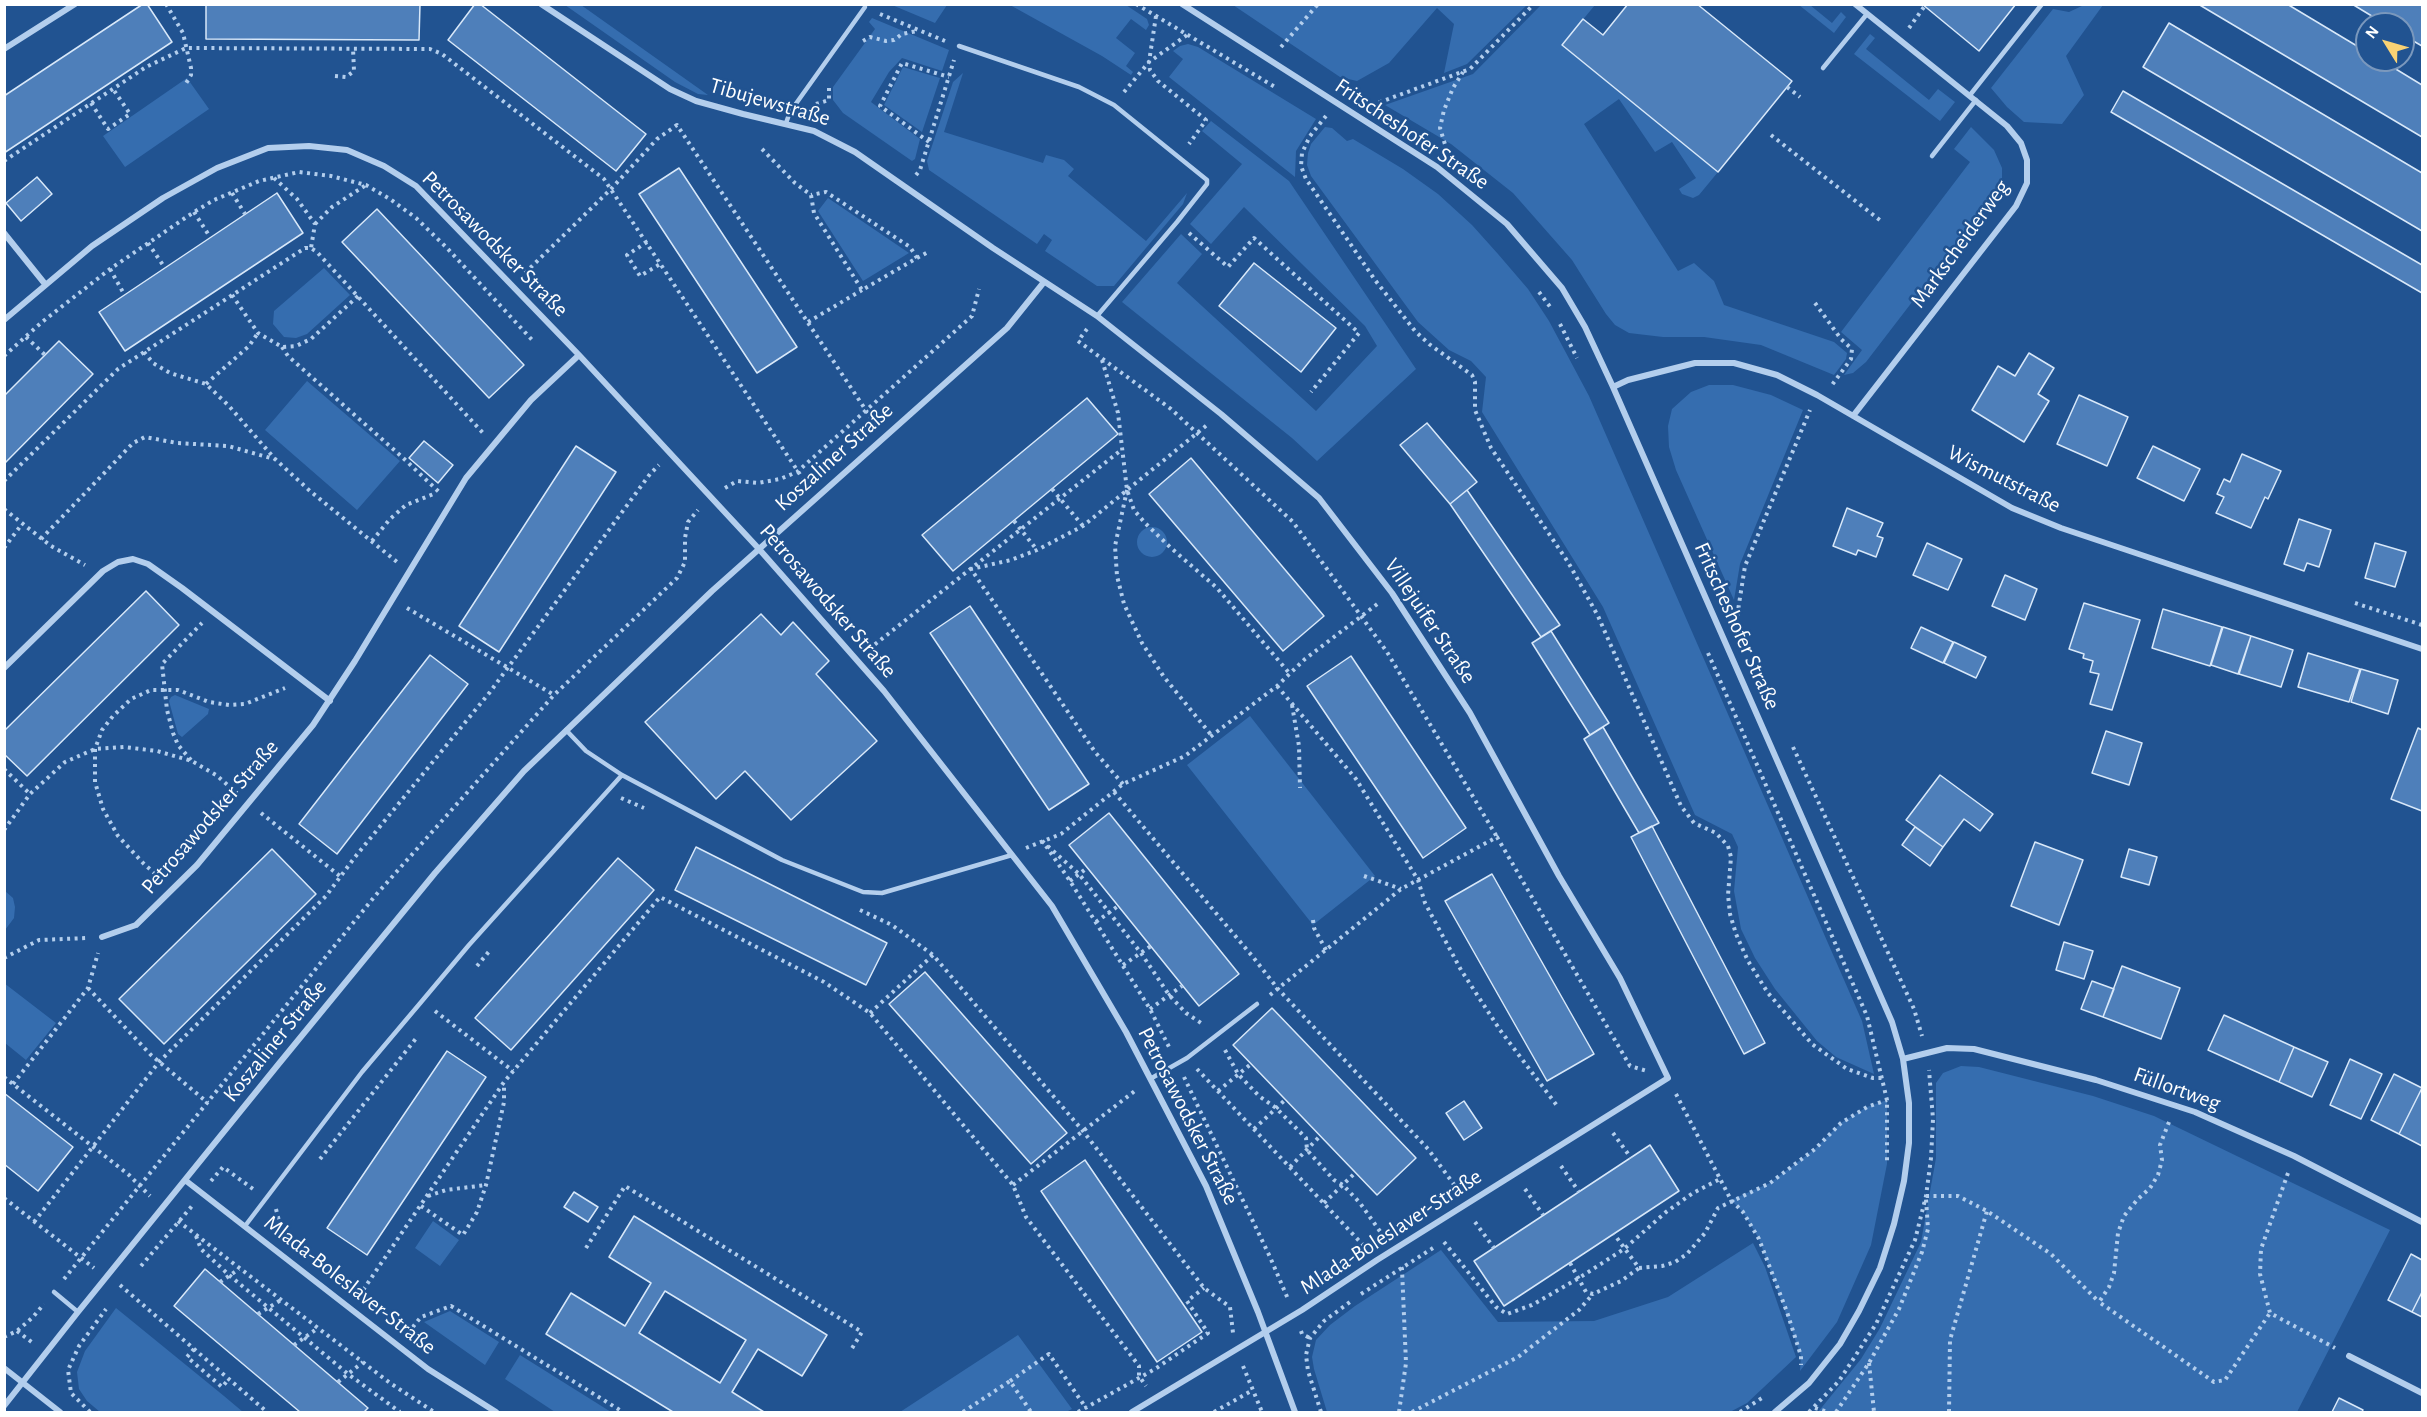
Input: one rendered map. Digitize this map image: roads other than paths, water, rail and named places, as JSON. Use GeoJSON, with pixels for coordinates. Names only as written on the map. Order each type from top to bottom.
{"type":"FeatureCollection","features":[{"type":"Feature","properties":{"kind":"street"},"geometry":{"type":"LineString","coordinates":[[4,50],[75,4]]}},
{"type":"Feature","properties":{"kind":"street","name":"Tibujewstraße"},"geometry":{"type":"LineString","coordinates":[[541,4],[670,89],[715,106],[786,123],[834,139],[1044,282]]}},
{"type":"Feature","properties":{"kind":"street","name":"Fritscheshofer Straße"},"geometry":{"type":"LineString","coordinates":[[1182,4],[1437,167],[1507,224],[1562,288],[1585,327],[1613,387],[1892,1022],[1903,1059],[1909,1103],[1909,1133],[1904,1181],[1894,1224],[1880,1268],[1840,1344],[1809,1383],[1775,1413]]}},
{"type":"Feature","properties":{"kind":"street","name":"Markscheiderweg"},"geometry":{"type":"LineString","coordinates":[[1853,416],[2016,206],[2027,183],[2027,160],[2021,143],[2007,126],[1856,4]]}},
{"type":"Feature","properties":{"kind":"street","name":"Petrosawodsker Straße"},"geometry":{"type":"LineString","coordinates":[[4,320],[92,246],[163,198],[217,168],[268,148],[309,146],[346,150],[384,166],[416,186],[579,355],[759,549],[884,691],[1052,906],[1126,1032],[1206,1186],[1266,1332],[1295,1413]]}},
{"type":"Feature","properties":{"kind":"street"},"geometry":{"type":"LineString","coordinates":[[4,233],[45,284]]}},
{"type":"Feature","properties":{"kind":"street","name":"Villejuifer Straße"},"geometry":{"type":"LineString","coordinates":[[1044,282],[1097,316],[1221,414],[1319,498],[1392,593],[1470,713],[1559,876],[1620,978],[1668,1078]]}},
{"type":"Feature","properties":{"kind":"street","name":"Koszaliner Straße"},"geometry":{"type":"LineString","coordinates":[[4,1406],[435,873],[524,771],[759,549],[1007,328],[1044,282]]}},
{"type":"Feature","properties":{"kind":"street","name":"Petrosawodsker Straße"},"geometry":{"type":"LineString","coordinates":[[102,937],[136,925],[173,889],[196,865],[313,726],[466,478],[531,400],[579,355]]}},
{"type":"Feature","properties":{"kind":"street","name":"Wismutstraße"},"geometry":{"type":"LineString","coordinates":[[1613,387],[1628,380],[1695,363],[1734,363],[1777,375],[1820,396],[2012,508],[2061,528],[2422,649]]}},
{"type":"Feature","properties":{"kind":"street"},"geometry":{"type":"LineString","coordinates":[[4,668],[96,577],[118,562],[134,560],[148,564],[330,701]]}},
{"type":"Feature","properties":{"kind":"street","name":"Füllortweg"},"geometry":{"type":"LineString","coordinates":[[1903,1059],[1947,1048],[1974,1049],[2096,1080],[2176,1105],[2294,1156],[2422,1222]]}},
{"type":"Feature","properties":{"kind":"street","name":"Mlada-Boleslaver-Straße"},"geometry":{"type":"LineString","coordinates":[[1132,1413],[1294,1315],[1377,1260],[1668,1078]]}},
{"type":"Feature","properties":{"kind":"street","name":"Mlada-Boleslaver-Straße"},"geometry":{"type":"LineString","coordinates":[[185,1180],[428,1369],[496,1413]]}},
{"type":"Feature","properties":{"kind":"street"},"geometry":{"type":"LineString","coordinates":[[2349,1356],[2422,1393]]}},
{"type":"Feature","properties":{"kind":"street"},"geometry":{"type":"LineString","coordinates":[[4,1368],[60,1413]]}},
{"type":"Feature","properties":{"kind":"lane"},"geometry":{"type":"LineString","coordinates":[[1932,156],[2042,4]]}},
{"type":"Feature","properties":{"kind":"lane"},"geometry":{"type":"LineString","coordinates":[[786,123],[789,112],[865,7]]}},
{"type":"Feature","properties":{"kind":"lane"},"geometry":{"type":"LineString","coordinates":[[1823,68],[1867,14]]}},
{"type":"Feature","properties":{"kind":"lane"},"geometry":{"type":"LineString","coordinates":[[958,46],[1079,87],[1114,105],[1205,177],[1207,184],[1097,316]]}},
{"type":"Feature","properties":{"kind":"lane"},"geometry":{"type":"LineString","coordinates":[[566,730],[586,751],[622,775],[782,860],[863,892],[882,893],[1012,855]]}},
{"type":"Feature","properties":{"kind":"lane"},"geometry":{"type":"LineString","coordinates":[[245,1226],[362,1072],[469,945],[622,775]]}},
{"type":"Feature","properties":{"kind":"lane"},"geometry":{"type":"LineString","coordinates":[[1150,1079],[1187,1058],[1257,1004]]}},
{"type":"Feature","properties":{"kind":"lane"},"geometry":{"type":"LineString","coordinates":[[54,1292],[78,1312]]}}]}
